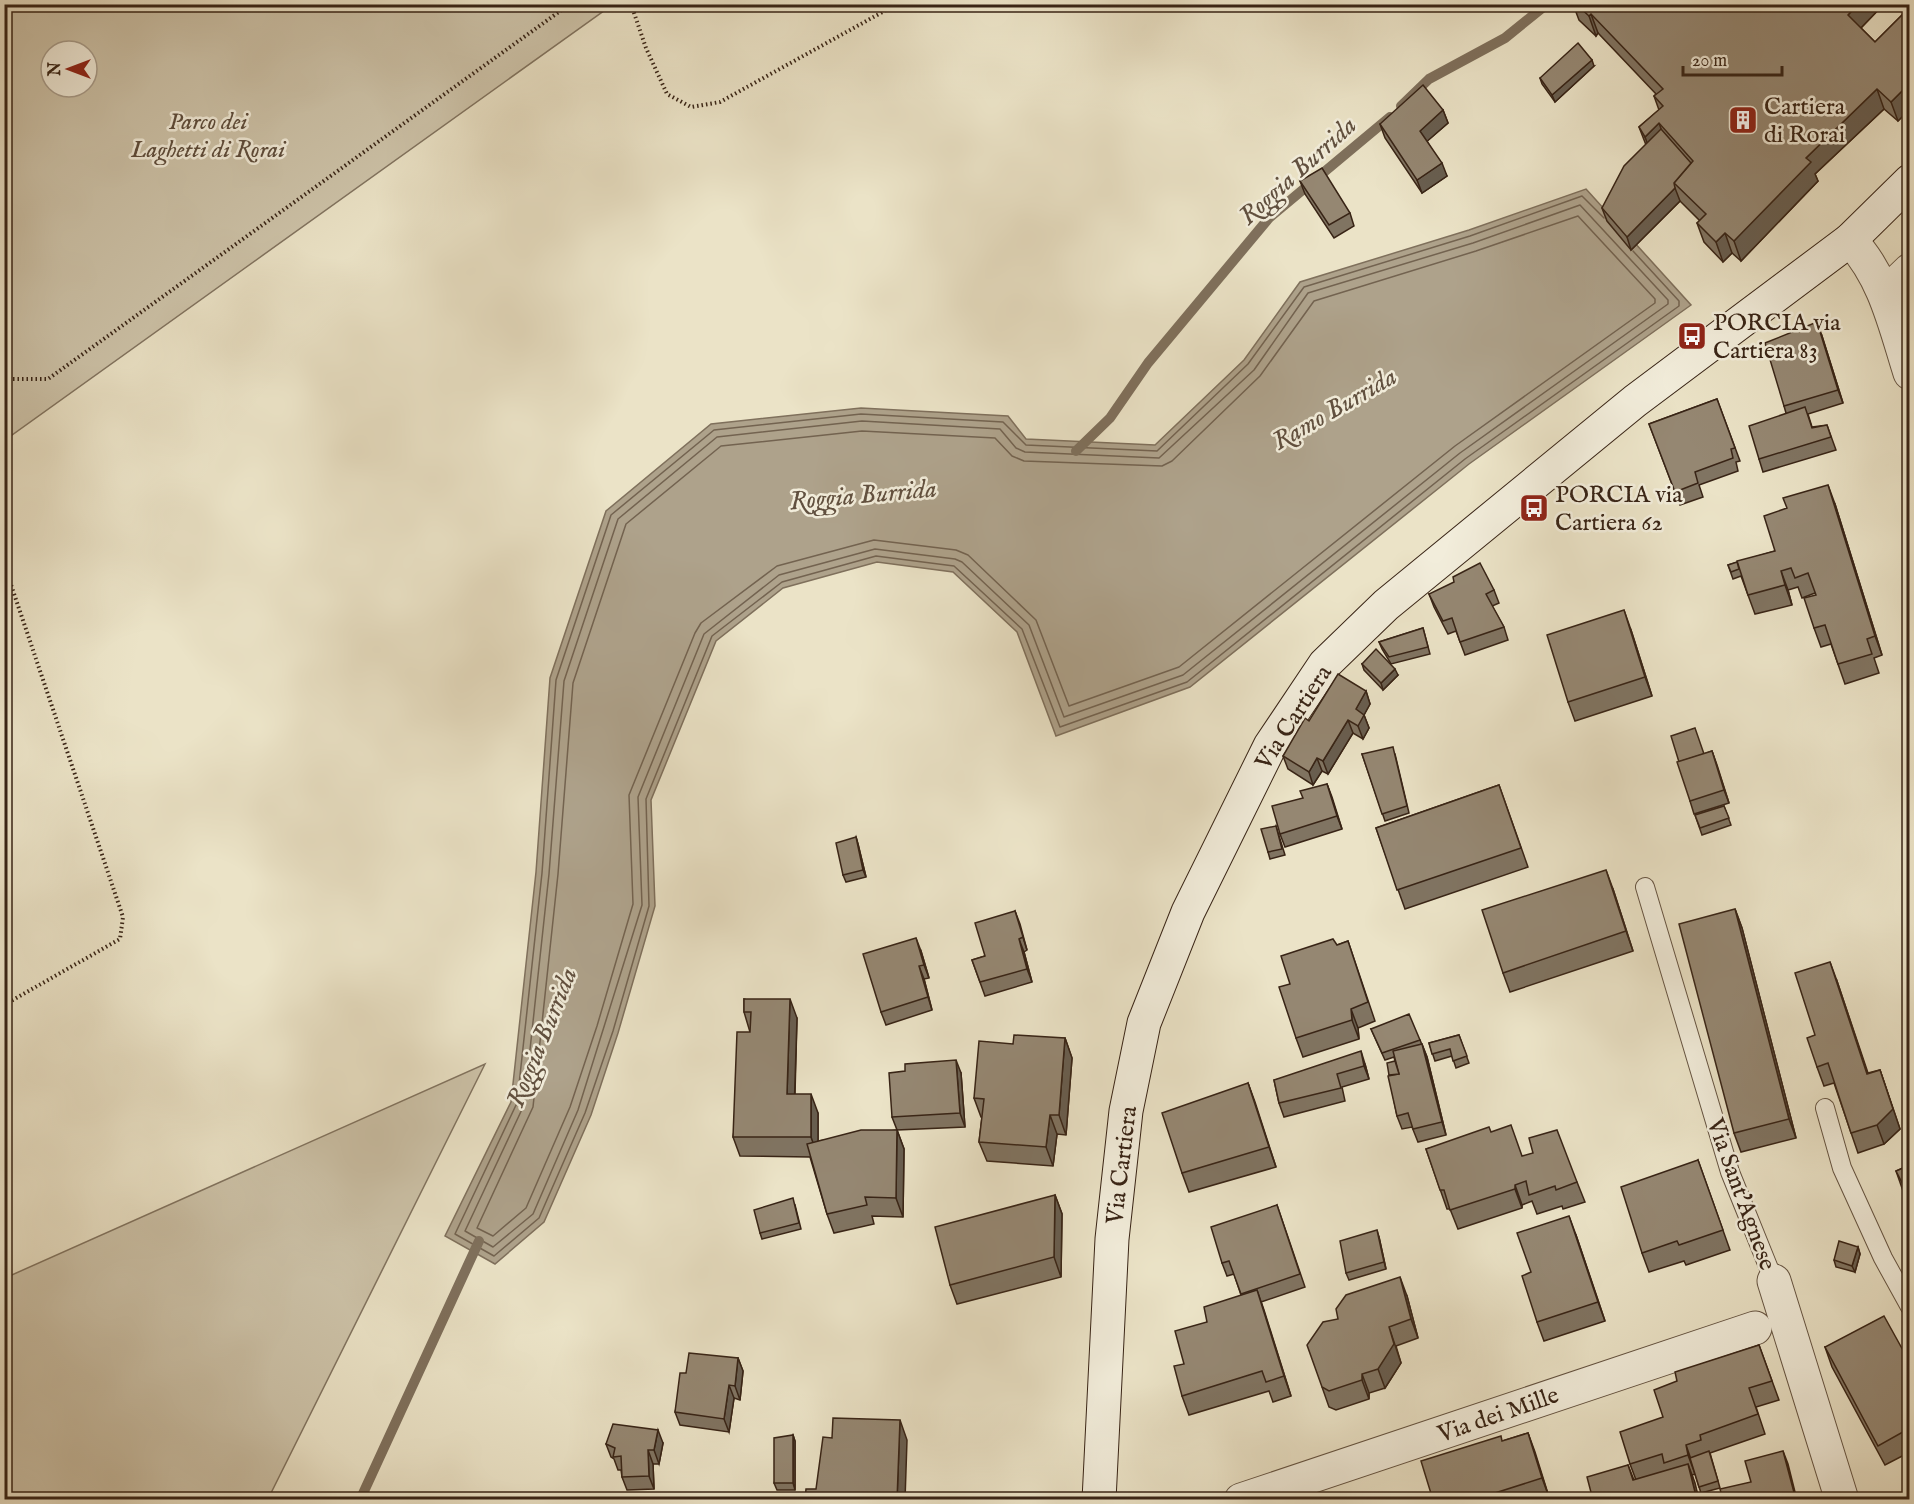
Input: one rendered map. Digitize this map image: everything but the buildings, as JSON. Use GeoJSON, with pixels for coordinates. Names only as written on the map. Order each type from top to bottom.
{"type":"FeatureCollection","features":[{"type":"Feature","properties":{"kind":"main road","name":"Via Cartiera"},"geometry":{"type":"LineString","coordinates":[[1099,1500],[1112,1239],[1126,1111],[1144,1023],[1188,912],[1270,746],[1325,664],[1386,605],[1635,401],[1850,240],[1910,181]]}},
{"type":"Feature","properties":{"kind":"main road"},"geometry":{"type":"LineString","coordinates":[[1850,240],[1874,270],[1885,294],[1910,373]]}},
{"type":"Feature","properties":{"kind":"main road"},"geometry":{"type":"LineString","coordinates":[[1885,294],[1910,270]]}},
{"type":"Feature","properties":{"kind":"main road","name":"Via Sant'Agnese"},"geometry":{"type":"LineString","coordinates":[[1774,1281],[1842,1500]]}},
{"type":"Feature","properties":{"kind":"main road","name":"Via dei Mille"},"geometry":{"type":"LineString","coordinates":[[1241,1500],[1755,1328]]}},
{"type":"Feature","properties":{"kind":"lane","name":"Via Sant'Agnese"},"geometry":{"type":"LineString","coordinates":[[1645,887],[1730,1172],[1774,1281]]}},
{"type":"Feature","properties":{"kind":"lane"},"geometry":{"type":"LineString","coordinates":[[1825,1108],[1842,1168],[1883,1258],[1910,1307]]}},
{"type":"Feature","properties":{"kind":"path"},"geometry":{"type":"LineString","coordinates":[[4,380],[48,380],[570,4]]}},
{"type":"Feature","properties":{"kind":"path"},"geometry":{"type":"LineString","coordinates":[[631,4],[646,48],[667,94],[691,107],[720,102],[897,4]]}},
{"type":"Feature","properties":{"kind":"path"},"geometry":{"type":"LineString","coordinates":[[4,564],[123,917],[120,939],[4,1005]]}},
{"type":"Feature","properties":{"kind":"green space","name":"Parco dei Laghetti di Rorai"},"geometry":{"type":"Polygon","coordinates":[[[5,4],[612,5],[5,440],[5,4]]]}},
{"type":"Feature","properties":{"kind":"green space"},"geometry":{"type":"Polygon","coordinates":[[[485,1064],[268,1499],[11,1499],[4,1489],[5,1278],[485,1064]]]}},
{"type":"Feature","properties":{"kind":"water","name":"Ramo Burrida"},"geometry":{"type":"Polygon","coordinates":[[[1586,189],[1691,305],[1469,464],[1190,687],[1056,736],[1017,632],[953,572],[877,562],[783,588],[716,641],[651,800],[655,906],[618,1033],[591,1115],[544,1222],[495,1264],[445,1236],[511,1102],[536,872],[550,678],[606,511],[711,424],[861,408],[1008,416],[1026,439],[1155,445],[1244,360],[1300,282],[1469,230],[1586,189]]]}},
{"type":"Feature","properties":{"kind":"waterway","name":"Roggia Burrida"},"geometry":{"type":"LineString","coordinates":[[1401,106],[1429,79],[1505,38],[1547,4]]}},
{"type":"Feature","properties":{"kind":"waterway","name":"Roggia Burrida"},"geometry":{"type":"LineString","coordinates":[[1076,451],[1110,418],[1148,363],[1269,218],[1390,117]]}},
{"type":"Feature","properties":{"kind":"waterway","name":"Roggia Burrida"},"geometry":{"type":"LineString","coordinates":[[360,1500],[479,1241]]}},
{"type":"Feature","properties":{"kind":"place","name":"Cartiera di Rorai"},"geometry":{"type":"Point","coordinates":[1743,120]}},
{"type":"Feature","properties":{"kind":"place","name":"PORCIA via Cartiera 83"},"geometry":{"type":"Point","coordinates":[1692,336]}},
{"type":"Feature","properties":{"kind":"place","name":"PORCIA via Cartiera 62"},"geometry":{"type":"Point","coordinates":[1534,508]}}]}
